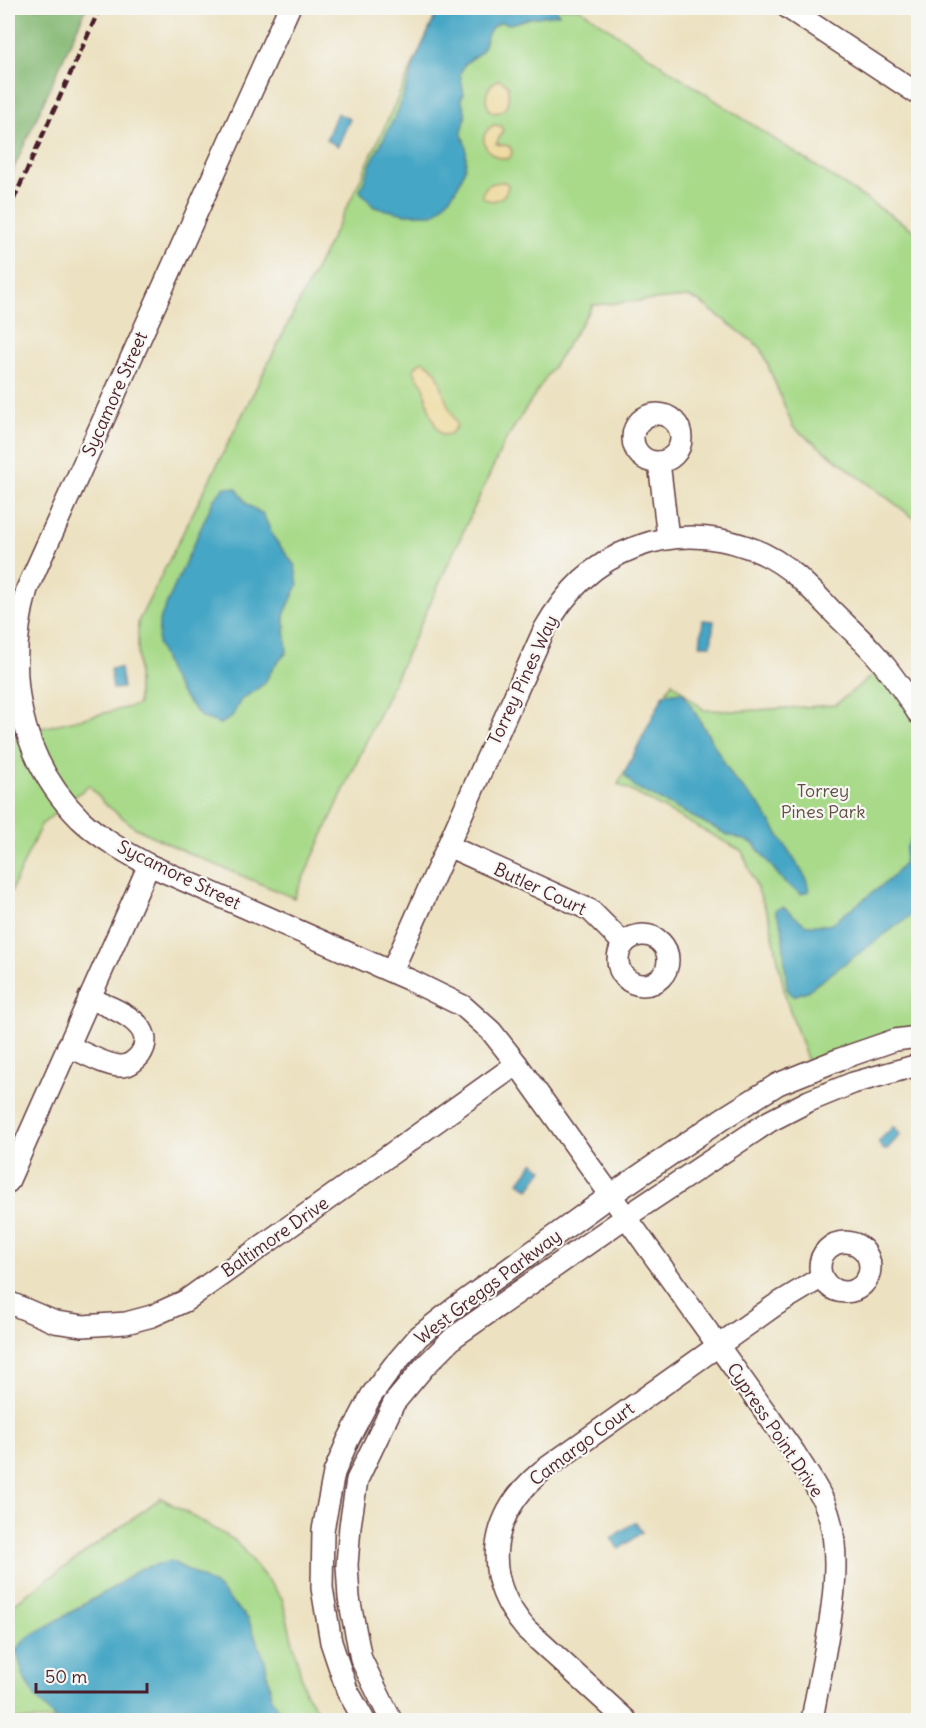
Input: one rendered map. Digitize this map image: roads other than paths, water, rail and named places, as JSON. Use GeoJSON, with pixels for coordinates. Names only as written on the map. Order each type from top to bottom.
{"type":"FeatureCollection","features":[{"type":"Feature","properties":{"kind":"street","name":"Sycamore Street"},"geometry":{"type":"LineString","coordinates":[[289,8],[27,589],[19,616],[15,661],[19,705],[31,743],[48,778],[64,801],[82,820],[122,850],[149,865],[392,972],[463,1006],[491,1031],[517,1064],[619,1206]]}},
{"type":"Feature","properties":{"kind":"street"},"geometry":{"type":"LineString","coordinates":[[788,8],[918,94]]}},
{"type":"Feature","properties":{"kind":"street"},"geometry":{"type":"LineString","coordinates":[[658,462],[668,538]]}},
{"type":"Feature","properties":{"kind":"street","name":"Torrey Pines Way"},"geometry":{"type":"LineString","coordinates":[[392,972],[544,630],[557,608],[576,584],[618,553],[668,538],[699,537],[733,542],[766,555],[797,576],[874,652],[918,713]]}},
{"type":"Feature","properties":{"kind":"street","name":"Butler Court"},"geometry":{"type":"LineString","coordinates":[[448,846],[590,910],[624,944]]}},
{"type":"Feature","properties":{"kind":"street"},"geometry":{"type":"LineString","coordinates":[[8,1182],[149,865]]}},
{"type":"Feature","properties":{"kind":"street"},"geometry":{"type":"LineString","coordinates":[[68,1046],[120,1066],[130,1064],[139,1057],[144,1049],[145,1037],[140,1026],[124,1015],[89,998]]}},
{"type":"Feature","properties":{"kind":"street","name":"West Greggs Parkway"},"geometry":{"type":"LineString","coordinates":[[391,1720],[361,1659],[349,1598],[347,1565],[357,1480],[394,1403],[424,1367],[454,1337],[619,1206],[722,1119],[778,1084],[884,1044],[918,1037]]}},
{"type":"Feature","properties":{"kind":"street","name":"Baltimore Drive"},"geometry":{"type":"LineString","coordinates":[[8,1302],[55,1322],[83,1326],[126,1323],[160,1313],[185,1301],[517,1064]]}},
{"type":"Feature","properties":{"kind":"street","name":"West Greggs Parkway"},"geometry":{"type":"LineString","coordinates":[[363,1720],[347,1690],[331,1642],[322,1588],[323,1530],[334,1473],[348,1440],[371,1396],[394,1365],[419,1336],[619,1206],[809,1101],[853,1083],[918,1065]]}},
{"type":"Feature","properties":{"kind":"street","name":"Cypress Point Drive"},"geometry":{"type":"LineString","coordinates":[[619,1206],[794,1452],[818,1489],[831,1523],[836,1560],[835,1576],[812,1720]]}},
{"type":"Feature","properties":{"kind":"street","name":"Camargo Court"},"geometry":{"type":"LineString","coordinates":[[626,1720],[526,1629],[515,1616],[502,1592],[496,1558],[498,1540],[512,1503],[529,1482],[774,1306],[822,1278]]}},
{"type":"Feature","properties":{"kind":"water"},"geometry":{"type":"Polygon","coordinates":[[[439,8],[555,8],[559,14],[530,18],[510,24],[501,22],[492,27],[482,51],[465,64],[460,74],[464,95],[461,100],[465,109],[462,135],[466,147],[465,168],[458,185],[441,207],[434,214],[405,214],[374,207],[360,191],[371,163],[398,111],[416,59],[439,8]]]}},
{"type":"Feature","properties":{"kind":"water"},"geometry":{"type":"Polygon","coordinates":[[[337,113],[350,119],[338,146],[326,140],[337,113]]]}},
{"type":"Feature","properties":{"kind":"water"},"geometry":{"type":"Polygon","coordinates":[[[225,487],[236,488],[248,505],[263,514],[274,538],[295,566],[298,585],[284,615],[287,652],[273,668],[264,684],[241,700],[231,718],[220,724],[201,717],[180,692],[170,675],[158,644],[159,621],[214,499],[225,487]]]}},
{"type":"Feature","properties":{"kind":"water"},"geometry":{"type":"Polygon","coordinates":[[[703,620],[714,621],[711,645],[700,645],[703,620]]]}},
{"type":"Feature","properties":{"kind":"water"},"geometry":{"type":"Polygon","coordinates":[[[120,668],[123,688],[113,689],[110,669],[120,668]]]}},
{"type":"Feature","properties":{"kind":"water"},"geometry":{"type":"Polygon","coordinates":[[[683,692],[734,779],[761,807],[806,878],[809,891],[801,894],[784,882],[753,843],[728,835],[635,787],[624,774],[664,694],[683,692]]]}},
{"type":"Feature","properties":{"kind":"water"},"geometry":{"type":"Polygon","coordinates":[[[913,835],[918,841],[918,910],[807,991],[793,996],[787,989],[782,926],[775,910],[783,907],[806,925],[830,925],[889,880],[904,864],[906,849],[913,835]]]}},
{"type":"Feature","properties":{"kind":"water"},"geometry":{"type":"Polygon","coordinates":[[[893,1127],[900,1135],[884,1150],[879,1141],[893,1127]]]}},
{"type":"Feature","properties":{"kind":"water"},"geometry":{"type":"Polygon","coordinates":[[[534,1162],[543,1170],[529,1189],[519,1182],[534,1162]]]}},
{"type":"Feature","properties":{"kind":"water"},"geometry":{"type":"Polygon","coordinates":[[[635,1522],[642,1532],[619,1549],[611,1538],[635,1522]]]}},
{"type":"Feature","properties":{"kind":"water"},"geometry":{"type":"Polygon","coordinates":[[[171,1561],[215,1585],[248,1619],[265,1661],[272,1699],[287,1720],[56,1720],[35,1696],[25,1680],[16,1650],[27,1638],[117,1585],[139,1569],[171,1561]]]}},
{"type":"Feature","properties":{"kind":"railway"},"geometry":{"type":"LineString","coordinates":[[8,212],[100,8]]}},
{"type":"Feature","properties":{"kind":"park label","name":"Torrey Pines Park"},"geometry":{"type":"Point","coordinates":[823,801]}}]}
